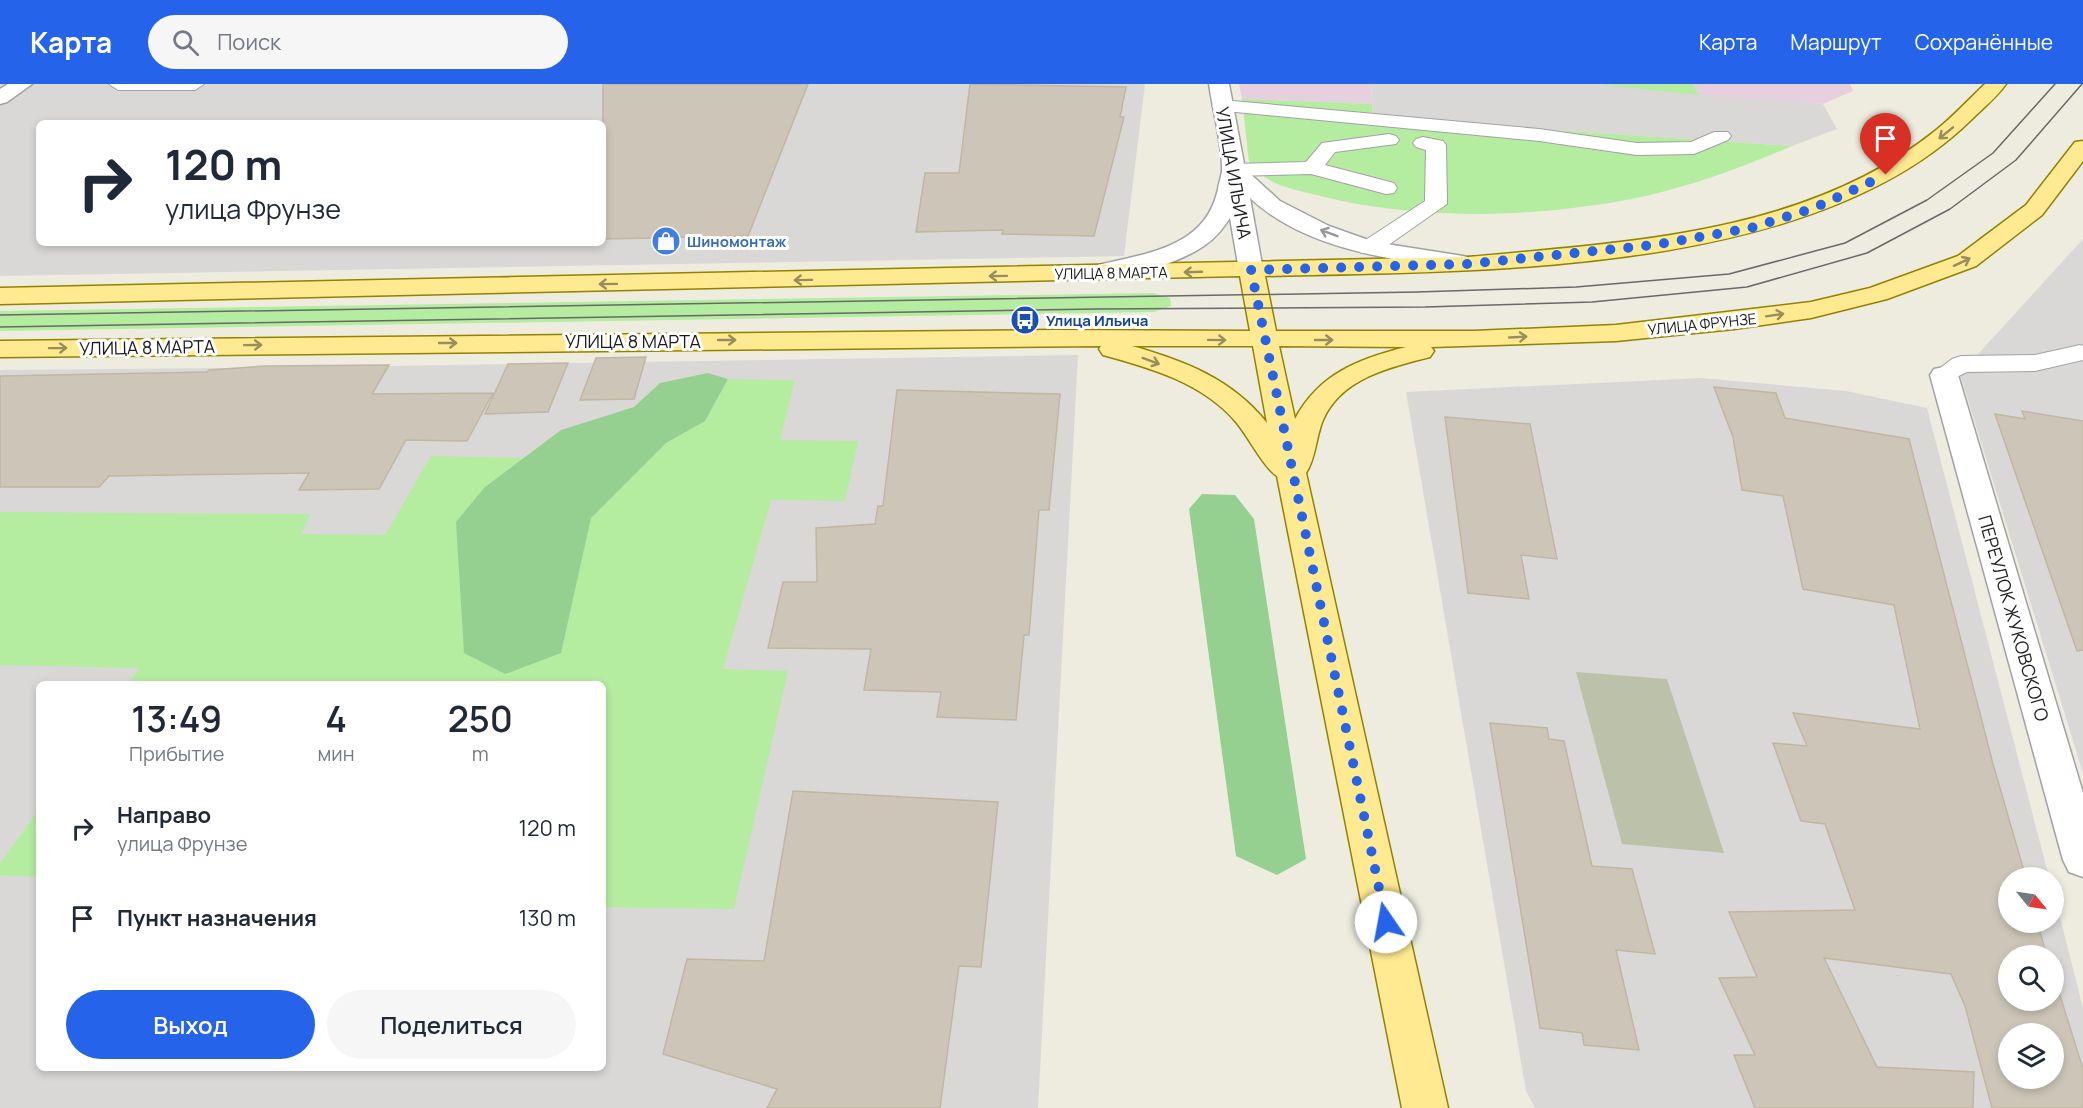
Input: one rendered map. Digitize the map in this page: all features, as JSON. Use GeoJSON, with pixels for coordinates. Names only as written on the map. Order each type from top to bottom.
{"type":"FeatureCollection","features":[{"type":"Feature","properties":{"kind":"main road"},"geometry":{"type":"LineString","coordinates":[[1251,270],[1468,264],[1654,245],[1751,228],[1814,208],[1886,175],[1947,133],[1993,88]]}},
{"type":"Feature","properties":{"kind":"main road","name":"УЛИЦА ФРУНЗЕ"},"geometry":{"type":"LineString","coordinates":[[1265,340],[1474,339],[1616,333],[1734,321],[1811,310],[1878,294],[1967,261],[2034,210],[2083,147]]}},
{"type":"Feature","properties":{"kind":"main road","name":"УЛИЦА 8 МАРТА"},"geometry":{"type":"LineString","coordinates":[[0,296],[1251,270]]}},
{"type":"Feature","properties":{"kind":"main road","name":"УЛИЦА ИЛЬИЧА"},"geometry":{"type":"LineString","coordinates":[[1251,270],[1425,1108]]}},
{"type":"Feature","properties":{"kind":"main road"},"geometry":{"type":"LineString","coordinates":[[1054,338],[1133,354],[1183,372],[1229,398],[1265,439],[1293,481]]}},
{"type":"Feature","properties":{"kind":"main road","name":"УЛИЦА 8 МАРТА"},"geometry":{"type":"LineString","coordinates":[[0,350],[1054,338],[1265,340]]}},
{"type":"Feature","properties":{"kind":"main road"},"geometry":{"type":"LineString","coordinates":[[1293,481],[1299,442],[1313,408],[1336,382],[1386,359],[1474,339]]}},
{"type":"Feature","properties":{"kind":"street"},"geometry":{"type":"LineString","coordinates":[[0,98],[22,84]]}},
{"type":"Feature","properties":{"kind":"street","name":"УЛИЦА ИЛЬИЧА"},"geometry":{"type":"LineString","coordinates":[[1221,95],[1251,270]]}},
{"type":"Feature","properties":{"kind":"street"},"geometry":{"type":"LineString","coordinates":[[1085,274],[1151,262],[1197,241],[1221,215],[1233,170],[1272,206],[1321,231],[1369,248],[1468,264]]}},
{"type":"Feature","properties":{"kind":"street","name":"ПЕРЕУЛОК ЖУКОВСКОГО"},"geometry":{"type":"LineString","coordinates":[[1944,375],[2083,860]]}},
{"type":"Feature","properties":{"kind":"lane"},"geometry":{"type":"LineString","coordinates":[[118,84],[195,84]]}},
{"type":"Feature","properties":{"kind":"lane"},"geometry":{"type":"LineString","coordinates":[[1221,95],[1637,149],[1694,148],[1721,136]]}},
{"type":"Feature","properties":{"kind":"lane"},"geometry":{"type":"LineString","coordinates":[[1312,168],[1329,147],[1389,140]]}},
{"type":"Feature","properties":{"kind":"lane"},"geometry":{"type":"LineString","coordinates":[[1369,248],[1436,204],[1428,188],[1436,145],[1423,143]]}},
{"type":"Feature","properties":{"kind":"lane"},"geometry":{"type":"LineString","coordinates":[[1233,170],[1312,168],[1386,188]]}},
{"type":"Feature","properties":{"kind":"lane"},"geometry":{"type":"LineString","coordinates":[[1944,375],[1961,364],[2035,363],[2080,353]]}},
{"type":"Feature","properties":{"kind":"shaded area"},"geometry":{"type":"Polygon","coordinates":[[[0,84],[1145,84],[1124,256],[0,276],[0,84]]]}},
{"type":"Feature","properties":{"kind":"shaded area"},"geometry":{"type":"Polygon","coordinates":[[[1239,84],[1371,84],[1372,104],[1242,99],[1239,84]]]}},
{"type":"Feature","properties":{"kind":"shaded area"},"geometry":{"type":"Polygon","coordinates":[[[1371,84],[1595,84],[1823,104],[1837,129],[1792,146],[1373,118],[1371,84]]]}},
{"type":"Feature","properties":{"kind":"shaded area"},"geometry":{"type":"Polygon","coordinates":[[[1693,84],[1850,84],[1853,91],[1823,104],[1699,95],[1693,84]]]}},
{"type":"Feature","properties":{"kind":"shaded area"},"geometry":{"type":"Polygon","coordinates":[[[2083,239],[2083,773],[1960,374],[2083,239]]]}},
{"type":"Feature","properties":{"kind":"shaded area"},"geometry":{"type":"Polygon","coordinates":[[[1078,355],[1038,1108],[0,1108],[0,370],[1078,355]]]}},
{"type":"Feature","properties":{"kind":"shaded area"},"geometry":{"type":"Polygon","coordinates":[[[1701,378],[1846,391],[1927,408],[2046,867],[1998,867],[1998,933],[2064,933],[2083,1008],[2083,1108],[1535,1108],[1526,1091],[1406,392],[1701,378]]]}},
{"type":"Feature","properties":{"kind":"shaded area"},"geometry":{"type":"Polygon","coordinates":[[[1576,672],[1667,679],[1724,853],[1622,844],[1576,672]]]}},
{"type":"Feature","properties":{"kind":"green space"},"geometry":{"type":"Polygon","coordinates":[[[1595,84],[1693,84],[1699,95],[1595,84]]]}},
{"type":"Feature","properties":{"kind":"green space"},"geometry":{"type":"Polygon","coordinates":[[[1242,99],[1372,104],[1373,118],[1792,146],[1702,180],[1646,196],[1606,203],[1565,209],[1481,214],[1397,210],[1356,204],[1303,192],[1265,177],[1249,162],[1242,99]]]}},
{"type":"Feature","properties":{"kind":"green space"},"geometry":{"type":"Polygon","coordinates":[[[1153,293],[1170,298],[1171,306],[1154,312],[0,331],[0,311],[1153,293]]]}},
{"type":"Feature","properties":{"kind":"green space"},"geometry":{"type":"Polygon","coordinates":[[[708,373],[728,379],[705,421],[666,443],[591,518],[561,653],[505,674],[464,653],[456,522],[485,487],[561,430],[634,407],[660,383],[708,373]]]}},
{"type":"Feature","properties":{"kind":"green space"},"geometry":{"type":"Polygon","coordinates":[[[728,379],[795,380],[780,440],[858,441],[845,501],[771,500],[723,669],[788,671],[734,909],[606,907],[606,681],[130,681],[139,668],[0,665],[0,512],[311,514],[301,534],[385,535],[431,456],[524,458],[485,487],[560,653],[591,518],[666,443],[705,421],[728,379]]]}},
{"type":"Feature","properties":{"kind":"green space"},"geometry":{"type":"Polygon","coordinates":[[[1202,494],[1235,495],[1254,519],[1306,859],[1277,875],[1236,856],[1189,509],[1202,494]]]}},
{"type":"Feature","properties":{"kind":"green space"},"geometry":{"type":"Polygon","coordinates":[[[36,813],[36,877],[0,875],[0,864],[36,813]]]}},
{"type":"Feature","properties":{"kind":"building"},"geometry":{"type":"Polygon","coordinates":[[[603,84],[808,84],[748,236],[606,239],[606,120],[603,120],[603,84]]]}},
{"type":"Feature","properties":{"kind":"building"},"geometry":{"type":"Polygon","coordinates":[[[970,84],[1126,87],[1120,117],[1124,117],[1094,236],[1002,234],[1003,230],[916,232],[925,173],[959,173],[970,84]]]}},
{"type":"Feature","properties":{"kind":"building"},"geometry":{"type":"Polygon","coordinates":[[[646,357],[634,399],[580,400],[596,358],[646,357]]]}},
{"type":"Feature","properties":{"kind":"building"},"geometry":{"type":"Polygon","coordinates":[[[568,363],[548,412],[485,414],[508,364],[568,363]]]}},
{"type":"Feature","properties":{"kind":"building"},"geometry":{"type":"Polygon","coordinates":[[[389,365],[372,394],[493,393],[467,441],[406,440],[379,489],[299,490],[309,473],[109,476],[99,487],[0,487],[0,376],[207,372],[265,366],[389,365]]]}},
{"type":"Feature","properties":{"kind":"building"},"geometry":{"type":"Polygon","coordinates":[[[1714,387],[1776,393],[1785,418],[1909,439],[1993,764],[2023,867],[1998,867],[1998,933],[2040,933],[2044,945],[1998,945],[1998,1011],[2064,1011],[2064,1008],[2083,1069],[2083,1108],[1992,1108],[1965,1006],[1951,974],[1824,958],[1877,1067],[1974,1072],[1973,1108],[1755,1108],[1734,1055],[1755,1055],[1719,978],[1757,977],[1729,912],[1855,910],[1825,824],[1801,821],[1773,743],[1807,746],[1793,713],[1920,729],[1894,605],[1803,589],[1783,496],[1742,490],[1733,437],[1714,387]]]}},
{"type":"Feature","properties":{"kind":"building"},"geometry":{"type":"Polygon","coordinates":[[[897,390],[1060,394],[1049,510],[1039,510],[1029,635],[1024,635],[1016,720],[937,717],[941,692],[864,690],[871,649],[768,648],[783,582],[817,582],[816,528],[875,524],[878,506],[883,506],[897,390]]]}},
{"type":"Feature","properties":{"kind":"building"},"geometry":{"type":"Polygon","coordinates":[[[2022,411],[2083,421],[2083,650],[2077,651],[1995,414],[2025,419],[2022,411]]]}},
{"type":"Feature","properties":{"kind":"building"},"geometry":{"type":"Polygon","coordinates":[[[1445,417],[1530,424],[1557,559],[1521,555],[1529,599],[1468,593],[1445,417]]]}},
{"type":"Feature","properties":{"kind":"building"},"geometry":{"type":"Polygon","coordinates":[[[1490,723],[1547,728],[1549,739],[1564,741],[1592,866],[1632,869],[1655,954],[1616,950],[1639,1050],[1584,1045],[1582,1033],[1540,1028],[1490,723]]]}},
{"type":"Feature","properties":{"kind":"building"},"geometry":{"type":"Polygon","coordinates":[[[793,791],[998,802],[981,967],[959,966],[940,1108],[767,1108],[777,1089],[663,1054],[687,959],[764,961],[793,791]]]}},
{"type":"Feature","properties":{"kind":"tram line"},"geometry":{"type":"LineString","coordinates":[[0,315],[1417,292],[1576,287],[1729,274],[1845,243],[1927,200],[1993,153],[2055,84]]}},
{"type":"Feature","properties":{"kind":"tram line"},"geometry":{"type":"LineString","coordinates":[[0,327],[1097,309],[1425,307],[1592,302],[1747,287],[1867,253],[1950,209],[2016,160],[2082,84]]}},
{"type":"Feature","properties":{"kind":"place","name":"Шиномонтаж"},"geometry":{"type":"Point","coordinates":[666,241]}},
{"type":"Feature","properties":{"kind":"place","name":"Улица Ильича"},"geometry":{"type":"Point","coordinates":[1025,320]}},
{"type":"Feature","properties":{"kind":"route"},"geometry":{"type":"LineString","coordinates":[[1386,922],[1251,270],[1468,264],[1654,245],[1751,228],[1814,208],[1886,175]]}}]}
